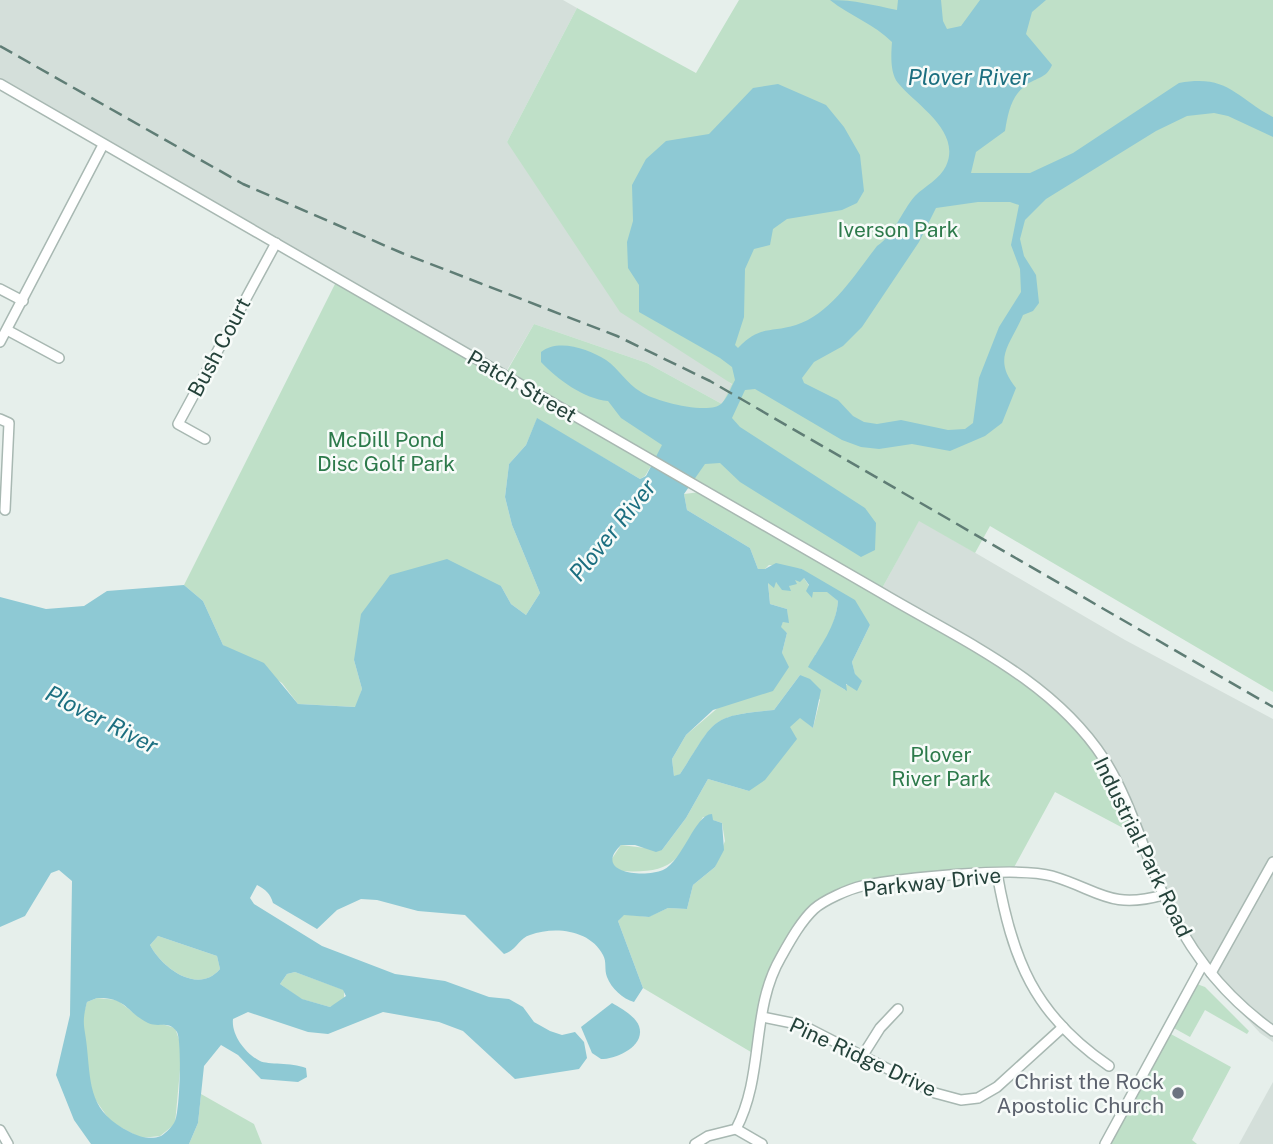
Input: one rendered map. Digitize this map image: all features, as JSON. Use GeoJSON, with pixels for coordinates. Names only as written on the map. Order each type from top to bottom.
{"type":"FeatureCollection","features":[{"type":"Feature","properties":{"kind":"street","name":"Patch Street"},"geometry":{"type":"LineString","coordinates":[[0,84],[994,659],[1042,691]]}},
{"type":"Feature","properties":{"kind":"street"},"geometry":{"type":"LineString","coordinates":[[0,342],[103,145]]}},
{"type":"Feature","properties":{"kind":"street","name":"Bush Court"},"geometry":{"type":"LineString","coordinates":[[205,439],[178,424],[276,243]]}},
{"type":"Feature","properties":{"kind":"street"},"geometry":{"type":"LineString","coordinates":[[0,289],[23,301]]}},
{"type":"Feature","properties":{"kind":"street"},"geometry":{"type":"LineString","coordinates":[[7,330],[59,358]]}},
{"type":"Feature","properties":{"kind":"street"},"geometry":{"type":"LineString","coordinates":[[0,419],[9,424],[5,510]]}},
{"type":"Feature","properties":{"kind":"street","name":"Industrial Park Road"},"geometry":{"type":"LineString","coordinates":[[1042,691],[1066,713],[1104,760],[1131,814],[1163,895],[1203,964],[1233,998],[1273,1031]]}},
{"type":"Feature","properties":{"kind":"street"},"geometry":{"type":"LineString","coordinates":[[1211,973],[1273,862]]}},
{"type":"Feature","properties":{"kind":"street"},"geometry":{"type":"LineString","coordinates":[[997,873],[1006,926],[1031,986],[1063,1027],[1109,1066]]}},
{"type":"Feature","properties":{"kind":"street","name":"Parkway Drive"},"geometry":{"type":"LineString","coordinates":[[736,1129],[749,1104],[766,986],[815,908],[860,887],[997,873],[1051,876],[1108,899],[1137,902],[1163,895]]}},
{"type":"Feature","properties":{"kind":"street"},"geometry":{"type":"LineString","coordinates":[[1105,1144],[1203,964]]}},
{"type":"Feature","properties":{"kind":"street"},"geometry":{"type":"LineString","coordinates":[[863,1055],[880,1028],[898,1009]]}},
{"type":"Feature","properties":{"kind":"street","name":"Pine Ridge Drive"},"geometry":{"type":"LineString","coordinates":[[762,1017],[802,1025],[935,1093],[969,1099],[997,1087],[1063,1027]]}},
{"type":"Feature","properties":{"kind":"street"},"geometry":{"type":"LineString","coordinates":[[695,1144],[708,1136],[736,1129],[762,1144]]}},
{"type":"Feature","properties":{"kind":"street"},"geometry":{"type":"LineString","coordinates":[[0,1130],[8,1144]]}},
{"type":"Feature","properties":{"kind":"shaded area"},"geometry":{"type":"Polygon","coordinates":[[[0,0],[563,0],[577,8],[507,142],[732,385],[722,404],[647,363],[534,324],[504,375],[0,84],[0,0]]]}},
{"type":"Feature","properties":{"kind":"shaded area"},"geometry":{"type":"Polygon","coordinates":[[[919,520],[1125,640],[1273,719],[1273,1042],[1260,1033],[1219,988],[1177,924],[1140,837],[880,592],[919,520]]]}},
{"type":"Feature","properties":{"kind":"shaded area"},"geometry":{"type":"Polygon","coordinates":[[[1273,1082],[1273,1144],[1239,1144],[1273,1082]]]}},
{"type":"Feature","properties":{"kind":"green space"},"geometry":{"type":"Polygon","coordinates":[[[739,0],[1273,0],[1273,692],[990,526],[975,553],[919,521],[880,592],[1042,691],[1105,760],[1140,837],[1055,792],[1011,873],[860,887],[815,907],[773,972],[756,1055],[643,988],[618,921],[624,914],[648,917],[668,908],[687,909],[693,885],[715,867],[725,841],[722,823],[703,817],[680,855],[663,867],[619,871],[611,860],[621,845],[662,850],[686,818],[708,779],[749,791],[793,721],[800,717],[813,728],[820,700],[800,675],[774,710],[736,715],[715,724],[680,774],[674,777],[672,759],[686,735],[782,653],[787,633],[780,628],[783,622],[788,622],[787,609],[770,604],[768,582],[776,582],[786,589],[795,580],[804,578],[813,592],[828,592],[838,601],[831,630],[815,655],[818,672],[845,690],[844,685],[849,685],[855,675],[852,662],[870,625],[802,569],[769,565],[765,569],[758,569],[750,548],[687,510],[684,494],[700,492],[620,447],[651,466],[640,479],[537,419],[526,445],[509,464],[505,497],[512,525],[540,593],[526,615],[511,604],[501,586],[354,660],[362,689],[356,707],[298,704],[282,683],[223,645],[203,601],[184,585],[336,282],[503,378],[534,324],[647,363],[722,404],[732,384],[620,312],[507,142],[577,8],[696,73],[739,0]]]}},
{"type":"Feature","properties":{"kind":"green space"},"geometry":{"type":"Polygon","coordinates":[[[158,936],[217,956],[220,969],[201,979],[181,975],[163,962],[150,945],[158,936]]]}},
{"type":"Feature","properties":{"kind":"green space"},"geometry":{"type":"Polygon","coordinates":[[[295,972],[344,990],[344,1001],[330,1007],[301,999],[280,984],[287,974],[295,972]]]}},
{"type":"Feature","properties":{"kind":"green space"},"geometry":{"type":"Polygon","coordinates":[[[1197,984],[1205,987],[1249,1031],[1247,1034],[1205,1010],[1190,1037],[1172,1027],[1197,984]]]}},
{"type":"Feature","properties":{"kind":"green space"},"geometry":{"type":"Polygon","coordinates":[[[97,998],[117,1000],[139,1017],[175,1028],[182,1048],[175,1124],[160,1136],[141,1138],[111,1122],[92,1095],[81,1023],[87,1002],[97,998]]]}},
{"type":"Feature","properties":{"kind":"green space"},"geometry":{"type":"Polygon","coordinates":[[[1169,1033],[1231,1067],[1192,1140],[1197,1144],[1109,1144],[1169,1033]]]}},
{"type":"Feature","properties":{"kind":"green space"},"geometry":{"type":"Polygon","coordinates":[[[201,1094],[254,1124],[262,1144],[189,1144],[198,1123],[201,1094]]]}},
{"type":"Feature","properties":{"kind":"water","name":"Plover River"},"geometry":{"type":"Polygon","coordinates":[[[830,0],[897,10],[898,0],[941,0],[943,21],[947,29],[961,26],[980,0],[1046,0],[1032,12],[1026,34],[1052,65],[1050,70],[1017,94],[1009,111],[1005,131],[976,152],[971,173],[1030,173],[1073,153],[1179,83],[1209,82],[1230,89],[1273,117],[1273,137],[1228,116],[1214,113],[1187,116],[1156,131],[1046,199],[1025,220],[1020,239],[1024,256],[1036,275],[1039,303],[1033,311],[1023,315],[1009,344],[1004,360],[1005,368],[1016,388],[1002,423],[985,436],[950,451],[912,444],[879,449],[861,447],[842,440],[755,389],[745,390],[732,418],[740,427],[865,508],[876,523],[875,550],[861,557],[740,482],[720,463],[705,464],[684,494],[687,510],[750,548],[758,569],[765,569],[776,563],[802,569],[855,600],[870,625],[852,662],[855,674],[862,681],[857,691],[846,684],[847,691],[808,667],[831,628],[838,601],[827,592],[813,592],[812,598],[806,591],[809,585],[804,578],[800,582],[795,580],[797,584],[789,586],[791,591],[782,590],[776,582],[774,588],[768,583],[770,604],[787,609],[789,623],[783,622],[781,627],[787,633],[782,653],[789,667],[773,691],[713,710],[686,735],[672,759],[674,776],[680,774],[715,724],[736,715],[774,710],[800,675],[810,679],[821,690],[813,728],[800,718],[790,727],[797,739],[765,780],[749,791],[708,779],[686,818],[662,850],[656,852],[635,845],[621,845],[614,854],[613,862],[624,871],[644,873],[663,870],[677,857],[694,829],[706,816],[712,814],[713,820],[722,823],[724,850],[715,867],[693,885],[687,909],[668,908],[649,917],[624,915],[618,921],[643,988],[634,1002],[622,996],[611,985],[604,958],[590,940],[581,935],[561,931],[540,932],[523,939],[504,954],[465,915],[418,911],[377,900],[361,899],[337,910],[317,929],[273,903],[267,892],[257,885],[250,898],[254,904],[322,946],[395,974],[445,981],[489,997],[509,999],[523,1007],[534,1022],[550,1031],[562,1035],[575,1032],[584,1042],[587,1058],[579,1069],[515,1079],[463,1031],[439,1022],[383,1012],[328,1034],[308,1032],[248,1012],[233,1019],[234,1031],[245,1049],[260,1061],[306,1068],[307,1077],[298,1082],[261,1079],[238,1055],[221,1045],[204,1066],[198,1123],[189,1144],[91,1144],[74,1120],[56,1075],[70,1015],[72,881],[59,870],[51,873],[25,916],[0,927],[0,597],[46,609],[84,606],[107,591],[184,585],[203,601],[223,645],[264,663],[298,704],[355,707],[362,689],[354,660],[361,614],[390,575],[447,559],[501,586],[511,604],[526,615],[540,593],[512,525],[505,497],[509,464],[526,445],[537,418],[640,479],[646,476],[662,445],[621,418],[608,401],[580,392],[555,375],[541,362],[541,352],[565,345],[591,352],[606,360],[648,396],[695,408],[716,407],[722,403],[735,380],[732,367],[720,358],[639,312],[639,285],[628,268],[627,242],[633,221],[632,185],[646,159],[666,141],[709,134],[753,88],[778,84],[826,105],[844,127],[860,155],[864,191],[857,203],[842,210],[787,219],[773,229],[770,245],[754,249],[745,269],[744,317],[735,345],[738,348],[759,333],[809,320],[831,303],[889,235],[915,196],[936,179],[946,166],[948,141],[943,130],[895,79],[892,42],[878,30],[830,0]],[[978,202],[936,208],[919,242],[862,327],[843,346],[814,362],[802,378],[804,383],[838,400],[853,416],[864,422],[877,424],[901,420],[948,430],[965,429],[973,423],[979,378],[999,327],[1021,292],[1020,269],[1011,245],[1019,205],[1010,202],[978,202]],[[158,936],[150,945],[172,970],[191,979],[211,976],[220,969],[217,956],[158,936]],[[295,972],[287,974],[280,984],[302,999],[330,1007],[346,996],[343,990],[295,972]],[[97,998],[87,1002],[84,1025],[95,1098],[107,1116],[134,1134],[149,1138],[161,1136],[173,1125],[177,1114],[180,1061],[177,1032],[167,1025],[148,1023],[115,1000],[97,998]]]}},
{"type":"Feature","properties":{"kind":"water"},"geometry":{"type":"Polygon","coordinates":[[[612,1003],[634,1019],[640,1033],[638,1040],[628,1050],[614,1057],[601,1059],[592,1053],[581,1027],[612,1003]]]}},
{"type":"Feature","properties":{"kind":"railway"},"geometry":{"type":"LineString","coordinates":[[0,46],[243,184],[402,253],[617,336],[710,381],[1273,707]]}},
{"type":"Feature","properties":{"kind":"place","name":"Christ the Rock Apostolic Church"},"geometry":{"type":"Point","coordinates":[1178,1093]}},
{"type":"Feature","properties":{"kind":"park label","name":"Iverson Park"},"geometry":{"type":"Point","coordinates":[898,229]}},
{"type":"Feature","properties":{"kind":"park label","name":"McDill Pond Disc Golf Park"},"geometry":{"type":"Point","coordinates":[386,451]}},
{"type":"Feature","properties":{"kind":"park label","name":"Plover River Park"},"geometry":{"type":"Point","coordinates":[941,766]}}]}
